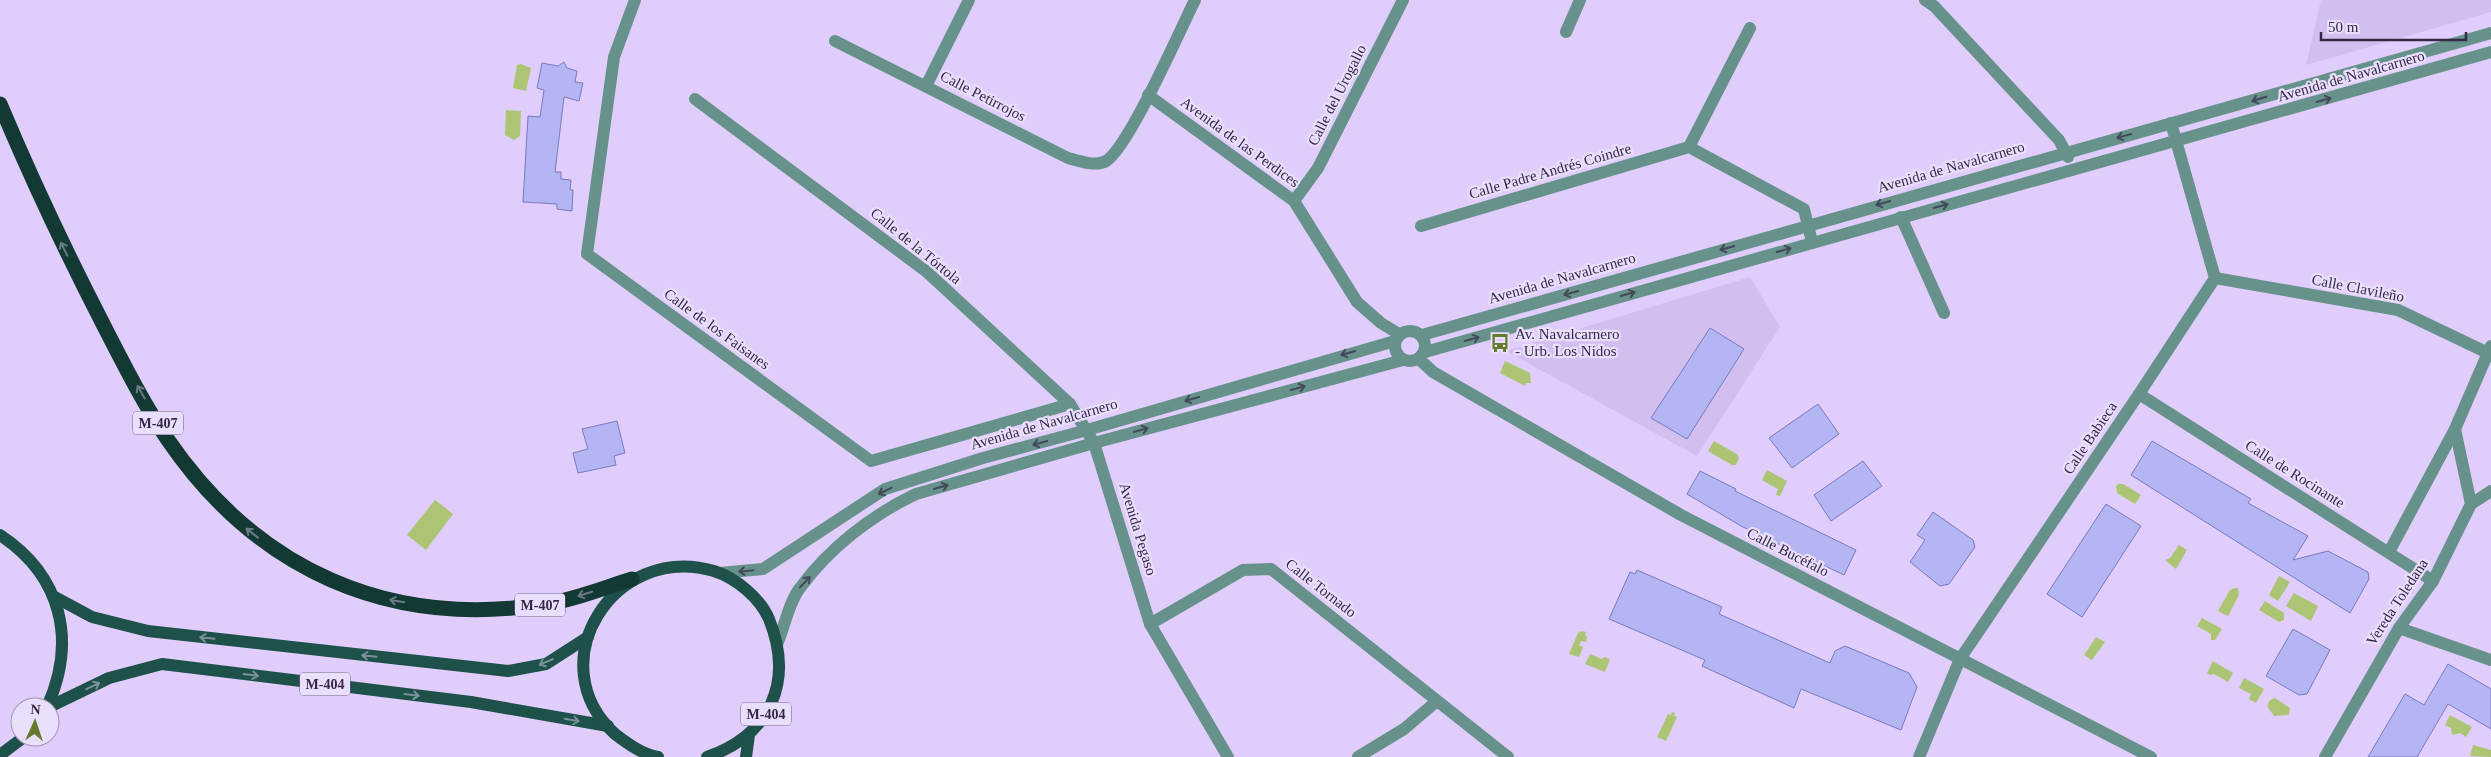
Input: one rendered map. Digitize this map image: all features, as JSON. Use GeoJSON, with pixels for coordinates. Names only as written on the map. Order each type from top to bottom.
{"type":"FeatureCollection","features":[{"type":"Feature","properties":{"kind":"highway","name":"M-407"},"geometry":{"type":"LineString","coordinates":[[0,104],[64,248],[121,359],[168,440],[207,489],[246,528],[276,552],[319,575],[376,597],[445,609],[502,608],[545,604],[632,579]]}},
{"type":"Feature","properties":{"kind":"main road","name":"M-404"},"geometry":{"type":"LineString","coordinates":[[0,535],[18,547],[38,569],[53,596],[60,618],[62,649],[56,687],[52,697]]}},
{"type":"Feature","properties":{"kind":"main road","name":"M-404"},"geometry":{"type":"LineString","coordinates":[[658,757],[649,755],[626,743],[608,726],[594,707],[586,684],[584,660],[588,637],[602,608],[612,594],[632,579],[653,570],[676,566],[698,567],[720,573],[747,589],[767,613],[778,642],[780,667],[776,693],[765,716],[749,735],[726,750],[707,757]]}},
{"type":"Feature","properties":{"kind":"main road","name":"M-404"},"geometry":{"type":"LineString","coordinates":[[53,596],[92,617],[148,631],[508,671],[546,664],[588,637]]}},
{"type":"Feature","properties":{"kind":"main road","name":"M-404"},"geometry":{"type":"LineString","coordinates":[[60,701],[109,678],[162,664],[471,702],[608,726]]}},
{"type":"Feature","properties":{"kind":"main road","name":"M-404"},"geometry":{"type":"LineString","coordinates":[[746,757],[749,735]]}},
{"type":"Feature","properties":{"kind":"main road"},"geometry":{"type":"LineString","coordinates":[[2,755],[12,747]]}},
{"type":"Feature","properties":{"kind":"street","name":"Calle de los Faisanes"},"geometry":{"type":"LineString","coordinates":[[635,0],[614,57],[587,254],[871,461],[1070,404]]}},
{"type":"Feature","properties":{"kind":"street"},"geometry":{"type":"LineString","coordinates":[[926,86],[969,0]]}},
{"type":"Feature","properties":{"kind":"street"},"geometry":{"type":"LineString","coordinates":[[1148,95],[1195,0]]}},
{"type":"Feature","properties":{"kind":"street","name":"Calle del Urogallo"},"geometry":{"type":"LineString","coordinates":[[1294,201],[1318,168],[1402,0]]}},
{"type":"Feature","properties":{"kind":"street"},"geometry":{"type":"LineString","coordinates":[[1566,32],[1580,0]]}},
{"type":"Feature","properties":{"kind":"street"},"geometry":{"type":"LineString","coordinates":[[1931,2],[2059,140],[2074,168]]}},
{"type":"Feature","properties":{"kind":"street"},"geometry":{"type":"LineString","coordinates":[[1750,28],[1688,147],[1804,209],[1812,242]]}},
{"type":"Feature","properties":{"kind":"street","name":"Avenida de Navalcarnero"},"geometry":{"type":"LineString","coordinates":[[1422,335],[1807,224],[2491,33]]}},
{"type":"Feature","properties":{"kind":"street","name":"Calle Petirrojos"},"geometry":{"type":"LineString","coordinates":[[836,41],[1068,158],[1084,163],[1104,162],[1116,152],[1148,95]]}},
{"type":"Feature","properties":{"kind":"street","name":"Avenida de Navalcarnero"},"geometry":{"type":"LineString","coordinates":[[1422,355],[1812,242],[2074,168],[2176,142],[2491,52]]}},
{"type":"Feature","properties":{"kind":"street","name":"Avenida de las Perdices"},"geometry":{"type":"LineString","coordinates":[[1148,95],[1294,201],[1357,302],[1397,337]]}},
{"type":"Feature","properties":{"kind":"street","name":"Calle de la Tórtola"},"geometry":{"type":"LineString","coordinates":[[695,99],[927,272],[1070,404],[1088,430],[1094,443]]}},
{"type":"Feature","properties":{"kind":"street"},"geometry":{"type":"LineString","coordinates":[[2171,123],[2215,278]]}},
{"type":"Feature","properties":{"kind":"street","name":"Calle Padre Andrés Coindre"},"geometry":{"type":"LineString","coordinates":[[1421,226],[1688,147]]}},
{"type":"Feature","properties":{"kind":"street"},"geometry":{"type":"LineString","coordinates":[[1901,217],[1944,313]]}},
{"type":"Feature","properties":{"kind":"street","name":"Calle Clavileño"},"geometry":{"type":"LineString","coordinates":[[2215,278],[2398,310],[2490,349]]}},
{"type":"Feature","properties":{"kind":"street","name":"Calle Babieca"},"geometry":{"type":"LineString","coordinates":[[1919,757],[1960,658],[2139,394],[2215,278]]}},
{"type":"Feature","properties":{"kind":"street"},"geometry":{"type":"LineString","coordinates":[[778,642],[799,589],[839,545],[890,506],[916,494],[1094,443],[1403,360],[1411,362],[1422,355],[1426,343],[1422,335],[1415,331],[1407,330],[1397,337],[1395,352],[1403,360]]}},
{"type":"Feature","properties":{"kind":"street","name":"Avenida de Navalcarnero"},"geometry":{"type":"LineString","coordinates":[[720,573],[764,569],[886,489],[983,458],[1088,430],[1397,337]]}},
{"type":"Feature","properties":{"kind":"street"},"geometry":{"type":"LineString","coordinates":[[2389,552],[2455,429],[2490,349]]}},
{"type":"Feature","properties":{"kind":"street","name":"Calle Bucéfalo"},"geometry":{"type":"LineString","coordinates":[[1422,355],[1433,372],[1681,515],[2151,757]]}},
{"type":"Feature","properties":{"kind":"street","name":"Calle de Rocinante"},"geometry":{"type":"LineString","coordinates":[[2139,394],[2433,581]]}},
{"type":"Feature","properties":{"kind":"street"},"geometry":{"type":"LineString","coordinates":[[2455,429],[2471,504],[2491,491]]}},
{"type":"Feature","properties":{"kind":"street","name":"Avenida Pegaso"},"geometry":{"type":"LineString","coordinates":[[1094,443],[1150,624]]}},
{"type":"Feature","properties":{"kind":"street","name":"Vereda Toledana"},"geometry":{"type":"LineString","coordinates":[[2325,757],[2399,628],[2433,581],[2471,504]]}},
{"type":"Feature","properties":{"kind":"street","name":"Calle Tornado"},"geometry":{"type":"LineString","coordinates":[[1150,624],[1243,570],[1271,569],[1508,757]]}},
{"type":"Feature","properties":{"kind":"street"},"geometry":{"type":"LineString","coordinates":[[1150,624],[1228,757]]}},
{"type":"Feature","properties":{"kind":"street"},"geometry":{"type":"LineString","coordinates":[[2399,628],[2491,660]]}},
{"type":"Feature","properties":{"kind":"street"},"geometry":{"type":"LineString","coordinates":[[1358,757],[1404,729],[1437,701]]}},
{"type":"Feature","properties":{"kind":"shaded area"},"geometry":{"type":"Polygon","coordinates":[[[2321,0],[2491,0],[2491,12],[2306,65],[2321,0]]]}},
{"type":"Feature","properties":{"kind":"shaded area"},"geometry":{"type":"Polygon","coordinates":[[[521,64],[531,68],[526,91],[513,88],[517,65],[521,64]]]}},
{"type":"Feature","properties":{"kind":"shaded area"},"geometry":{"type":"Polygon","coordinates":[[[506,110],[521,111],[520,136],[514,140],[505,135],[506,110]]]}},
{"type":"Feature","properties":{"kind":"shaded area"},"geometry":{"type":"Polygon","coordinates":[[[1750,277],[1780,327],[1697,456],[1506,351],[1750,277]]]}},
{"type":"Feature","properties":{"kind":"shaded area"},"geometry":{"type":"Polygon","coordinates":[[[1505,361],[1530,373],[1531,383],[1526,383],[1525,386],[1500,373],[1505,361]]]}},
{"type":"Feature","properties":{"kind":"shaded area"},"geometry":{"type":"Polygon","coordinates":[[[1714,441],[1737,454],[1739,458],[1736,465],[1732,465],[1708,451],[1714,441]]]}},
{"type":"Feature","properties":{"kind":"shaded area"},"geometry":{"type":"Polygon","coordinates":[[[1767,470],[1787,481],[1780,496],[1776,495],[1778,489],[1762,480],[1767,470]]]}},
{"type":"Feature","properties":{"kind":"shaded area"},"geometry":{"type":"Polygon","coordinates":[[[2123,484],[2141,495],[2135,504],[2117,493],[2116,486],[2123,484]]]}},
{"type":"Feature","properties":{"kind":"shaded area"},"geometry":{"type":"Polygon","coordinates":[[[435,500],[453,514],[426,550],[407,535],[435,500]]]}},
{"type":"Feature","properties":{"kind":"shaded area"},"geometry":{"type":"Polygon","coordinates":[[[2179,545],[2187,550],[2176,569],[2165,560],[2170,558],[2179,545]]]}},
{"type":"Feature","properties":{"kind":"shaded area"},"geometry":{"type":"Polygon","coordinates":[[[2279,576],[2290,582],[2278,601],[2269,595],[2279,576]]]}},
{"type":"Feature","properties":{"kind":"shaded area"},"geometry":{"type":"Polygon","coordinates":[[[2238,588],[2239,595],[2228,616],[2218,611],[2230,590],[2238,588]]]}},
{"type":"Feature","properties":{"kind":"shaded area"},"geometry":{"type":"Polygon","coordinates":[[[2294,593],[2318,606],[2311,621],[2286,606],[2294,593]]]}},
{"type":"Feature","properties":{"kind":"shaded area"},"geometry":{"type":"Polygon","coordinates":[[[2265,601],[2284,613],[2284,620],[2279,622],[2259,610],[2265,601]]]}},
{"type":"Feature","properties":{"kind":"shaded area"},"geometry":{"type":"Polygon","coordinates":[[[2202,618],[2222,629],[2215,640],[2211,640],[2211,634],[2197,626],[2202,618]]]}},
{"type":"Feature","properties":{"kind":"shaded area"},"geometry":{"type":"Polygon","coordinates":[[[1586,632],[1585,635],[1587,636],[1586,642],[1581,641],[1579,645],[1583,647],[1579,657],[1569,654],[1578,633],[1586,632]]]}},
{"type":"Feature","properties":{"kind":"shaded area"},"geometry":{"type":"Polygon","coordinates":[[[2096,637],[2105,642],[2092,660],[2084,655],[2096,637]]]}},
{"type":"Feature","properties":{"kind":"shaded area"},"geometry":{"type":"Polygon","coordinates":[[[1590,654],[1602,659],[1604,657],[1610,659],[1605,672],[1585,664],[1590,654]]]}},
{"type":"Feature","properties":{"kind":"shaded area"},"geometry":{"type":"Polygon","coordinates":[[[2213,661],[2233,673],[2228,682],[2214,674],[2210,675],[2207,673],[2213,661]]]}},
{"type":"Feature","properties":{"kind":"shaded area"},"geometry":{"type":"Polygon","coordinates":[[[2244,678],[2264,689],[2256,703],[2249,699],[2251,694],[2239,688],[2244,678]]]}},
{"type":"Feature","properties":{"kind":"shaded area"},"geometry":{"type":"Polygon","coordinates":[[[2275,698],[2290,708],[2289,715],[2274,716],[2267,706],[2270,700],[2275,698]]]}},
{"type":"Feature","properties":{"kind":"shaded area"},"geometry":{"type":"Polygon","coordinates":[[[1672,712],[1677,717],[1666,741],[1657,737],[1668,714],[1671,715],[1672,712]]]}},
{"type":"Feature","properties":{"kind":"shaded area"},"geometry":{"type":"Polygon","coordinates":[[[2450,715],[2472,727],[2466,737],[2460,733],[2452,735],[2451,728],[2445,725],[2450,715]]]}},
{"type":"Feature","properties":{"kind":"shaded area"},"geometry":{"type":"Polygon","coordinates":[[[2473,745],[2491,750],[2491,757],[2470,756],[2473,745]]]}},
{"type":"Feature","properties":{"kind":"building"},"geometry":{"type":"Polygon","coordinates":[[[564,62],[567,68],[577,71],[575,82],[583,83],[579,101],[564,97],[555,172],[561,172],[561,179],[571,180],[570,190],[573,190],[572,211],[557,209],[557,204],[523,202],[528,116],[540,117],[544,90],[537,88],[542,63],[558,66],[564,62]]]}},
{"type":"Feature","properties":{"kind":"building"},"geometry":{"type":"Polygon","coordinates":[[[1710,328],[1744,349],[1687,439],[1651,418],[1710,328]]]}},
{"type":"Feature","properties":{"kind":"building"},"geometry":{"type":"Polygon","coordinates":[[[1818,404],[1839,434],[1792,468],[1769,438],[1818,404]]]}},
{"type":"Feature","properties":{"kind":"building"},"geometry":{"type":"Polygon","coordinates":[[[617,421],[625,453],[614,456],[616,465],[578,473],[573,453],[588,449],[582,429],[617,421]]]}},
{"type":"Feature","properties":{"kind":"building"},"geometry":{"type":"Polygon","coordinates":[[[2152,441],[2251,499],[2248,503],[2308,536],[2293,560],[2328,551],[2368,572],[2369,579],[2350,613],[2131,475],[2152,441]]]}},
{"type":"Feature","properties":{"kind":"building"},"geometry":{"type":"Polygon","coordinates":[[[1863,461],[1882,486],[1831,521],[1814,495],[1863,461]]]}},
{"type":"Feature","properties":{"kind":"building"},"geometry":{"type":"Polygon","coordinates":[[[1700,471],[1736,489],[1735,491],[1856,550],[1844,575],[1741,526],[1687,494],[1700,471]]]}},
{"type":"Feature","properties":{"kind":"building"},"geometry":{"type":"Polygon","coordinates":[[[2106,504],[2141,526],[2082,617],[2047,594],[2106,504]]]}},
{"type":"Feature","properties":{"kind":"building"},"geometry":{"type":"Polygon","coordinates":[[[1933,512],[1973,540],[1975,547],[1949,584],[1940,586],[1910,562],[1925,540],[1917,535],[1933,512]]]}},
{"type":"Feature","properties":{"kind":"building"},"geometry":{"type":"Polygon","coordinates":[[[1637,570],[1722,607],[1719,614],[1830,663],[1835,651],[1845,646],[1909,673],[1917,687],[1901,730],[1801,689],[1794,708],[1702,666],[1705,660],[1609,619],[1630,572],[1635,574],[1637,570]]]}},
{"type":"Feature","properties":{"kind":"building"},"geometry":{"type":"Polygon","coordinates":[[[2293,629],[2330,650],[2307,694],[2299,695],[2266,676],[2293,629]]]}},
{"type":"Feature","properties":{"kind":"building"},"geometry":{"type":"Polygon","coordinates":[[[2448,664],[2491,689],[2491,729],[2448,704],[2417,757],[2368,757],[2405,694],[2424,705],[2448,664]]]}},
{"type":"Feature","properties":{"kind":"place","name":"Av. Navalcarnero - Urb. Los Nidos"},"geometry":{"type":"Point","coordinates":[1500,343]}}]}
